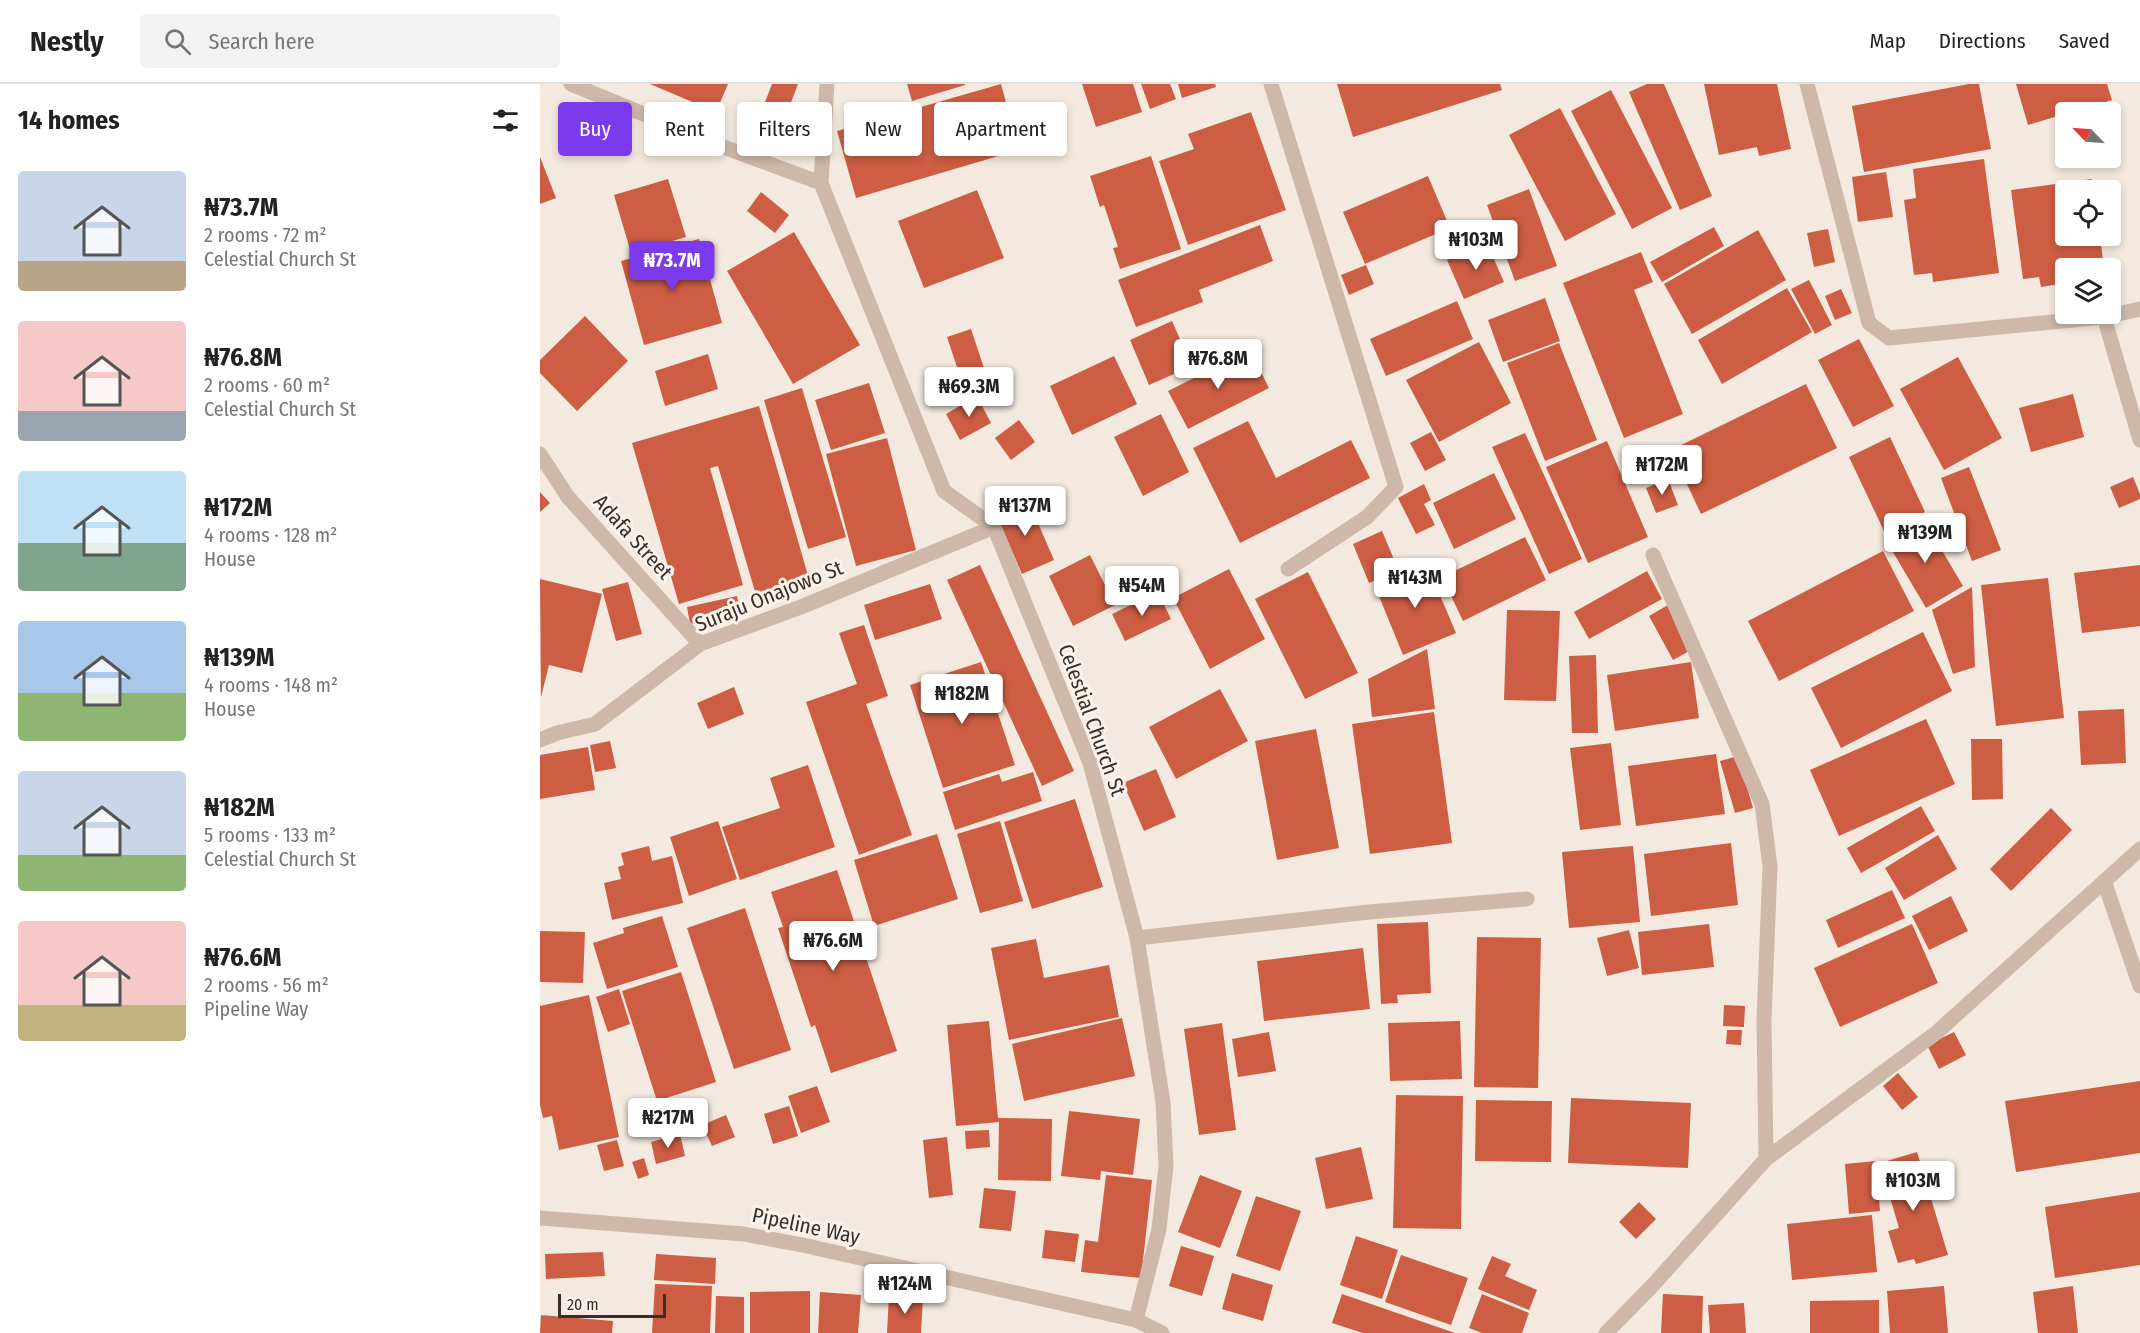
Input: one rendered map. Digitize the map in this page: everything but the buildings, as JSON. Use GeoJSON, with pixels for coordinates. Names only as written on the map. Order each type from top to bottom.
{"type":"FeatureCollection","features":[{"type":"Feature","properties":{"kind":"street"},"geometry":{"type":"LineString","coordinates":[[571,84],[721,146],[821,183]]}},
{"type":"Feature","properties":{"kind":"street"},"geometry":{"type":"LineString","coordinates":[[827,84],[821,183],[944,491],[994,527]]}},
{"type":"Feature","properties":{"kind":"street"},"geometry":{"type":"LineString","coordinates":[[1271,84],[1396,487],[1367,517],[1287,569]]}},
{"type":"Feature","properties":{"kind":"street"},"geometry":{"type":"LineString","coordinates":[[1807,84],[1869,323],[1889,338],[2055,322]]}},
{"type":"Feature","properties":{"kind":"street"},"geometry":{"type":"LineString","coordinates":[[2121,313],[2140,309]]}},
{"type":"Feature","properties":{"kind":"street"},"geometry":{"type":"LineString","coordinates":[[2106,324],[2140,440]]}},
{"type":"Feature","properties":{"kind":"street","name":"Adafa Street"},"geometry":{"type":"LineString","coordinates":[[540,454],[568,497],[700,644]]}},
{"type":"Feature","properties":{"kind":"street","name":"Suraju Onajowo St"},"geometry":{"type":"LineString","coordinates":[[540,740],[556,733],[595,724],[700,644],[801,607],[994,527]]}},
{"type":"Feature","properties":{"kind":"street","name":"Celestial Church St"},"geometry":{"type":"LineString","coordinates":[[994,527],[1090,763],[1137,938],[1163,1102],[1166,1166],[1159,1229],[1136,1320]]}},
{"type":"Feature","properties":{"kind":"street"},"geometry":{"type":"LineString","coordinates":[[1653,555],[1762,804],[1770,866],[1764,1020],[1766,1159]]}},
{"type":"Feature","properties":{"kind":"street"},"geometry":{"type":"LineString","coordinates":[[1606,1333],[1653,1285],[1766,1159],[1936,1033],[2140,849]]}},
{"type":"Feature","properties":{"kind":"street"},"geometry":{"type":"LineString","coordinates":[[2104,881],[2140,986]]}},
{"type":"Feature","properties":{"kind":"street"},"geometry":{"type":"LineString","coordinates":[[1137,938],[1369,912],[1527,899]]}},
{"type":"Feature","properties":{"kind":"street","name":"Pipeline Way"},"geometry":{"type":"LineString","coordinates":[[540,1218],[744,1234],[1136,1320],[1162,1333]]}}]}
